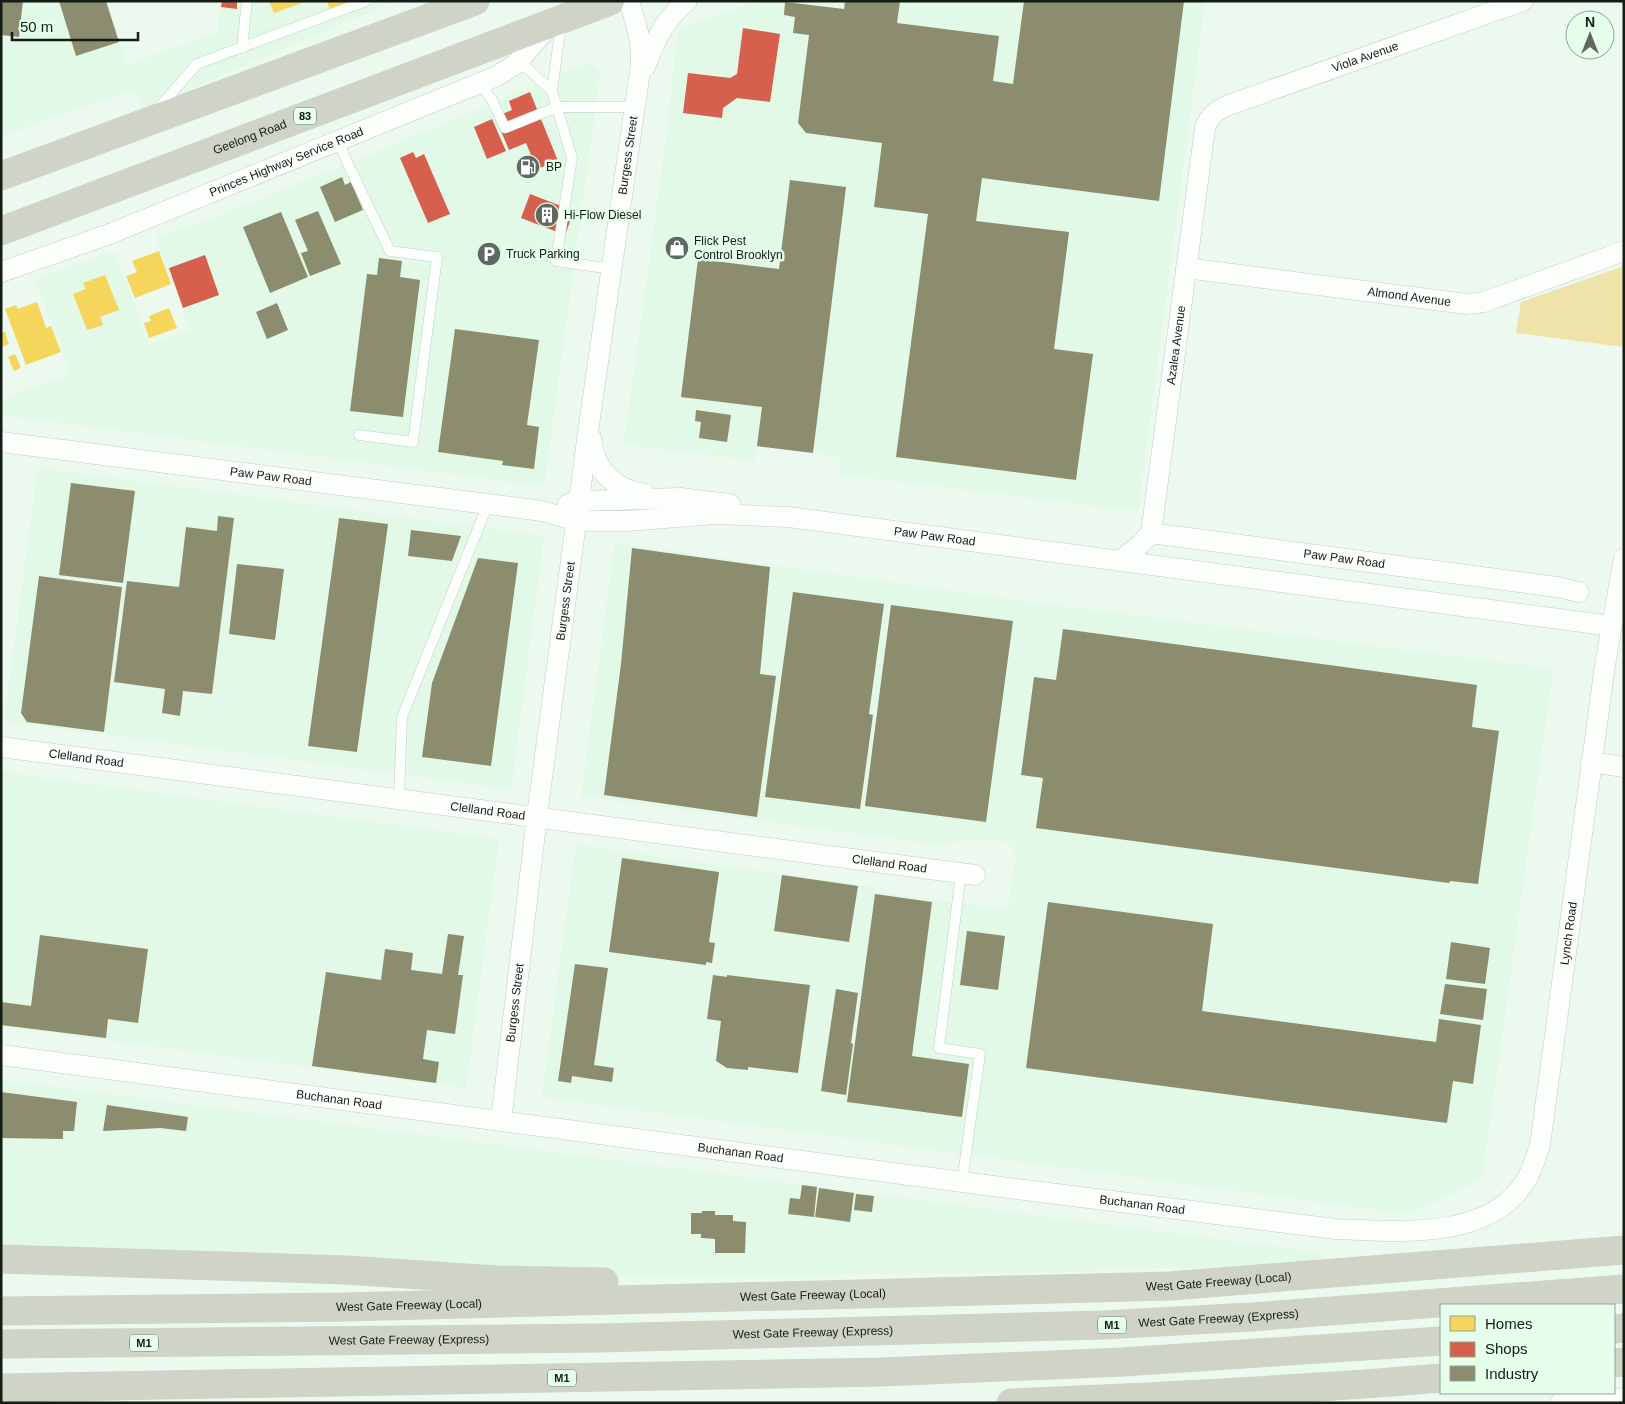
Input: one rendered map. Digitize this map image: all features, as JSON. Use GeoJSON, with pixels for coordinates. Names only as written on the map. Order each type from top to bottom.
{"type":"FeatureCollection","features":[{"type":"Feature","properties":{"kind":"highway"},"geometry":{"type":"LineString","coordinates":[[1,176],[145,122],[427,11],[475,1]]}},
{"type":"Feature","properties":{"kind":"highway","name":"Geelong Road"},"geometry":{"type":"LineString","coordinates":[[1,231],[611,1]]}},
{"type":"Feature","properties":{"kind":"highway","name":"West Gate Freeway (Local)"},"geometry":{"type":"LineString","coordinates":[[1,1311],[346,1307],[1170,1286],[1624,1250]]}},
{"type":"Feature","properties":{"kind":"highway"},"geometry":{"type":"LineString","coordinates":[[1,1259],[346,1270],[496,1280],[1060,1289]]}},
{"type":"Feature","properties":{"kind":"highway","name":"West Gate Freeway (Express)"},"geometry":{"type":"LineString","coordinates":[[1,1344],[599,1338],[1103,1325],[1251,1317],[1624,1289]]}},
{"type":"Feature","properties":{"kind":"highway","name":"M1"},"geometry":{"type":"LineString","coordinates":[[1,1388],[882,1372],[1122,1362],[1440,1341]]}},
{"type":"Feature","properties":{"kind":"highway"},"geometry":{"type":"LineString","coordinates":[[1011,1403],[1248,1392],[1440,1378]]}},
{"type":"Feature","properties":{"kind":"street","name":"Burgess Street"},"geometry":{"type":"LineString","coordinates":[[611,1],[624,29],[638,83]]}},
{"type":"Feature","properties":{"kind":"street","name":"Burgess Street"},"geometry":{"type":"LineString","coordinates":[[501,1121],[537,816],[590,418],[638,83],[641,42],[629,1]]}},
{"type":"Feature","properties":{"kind":"street"},"geometry":{"type":"LineString","coordinates":[[638,83],[662,28],[687,1]]}},
{"type":"Feature","properties":{"kind":"street","name":"Viola Avenue"},"geometry":{"type":"LineString","coordinates":[[1210,118],[1217,110],[1229,105],[1523,1]]}},
{"type":"Feature","properties":{"kind":"street","name":"Princes Highway Service Road"},"geometry":{"type":"LineString","coordinates":[[1,272],[107,235],[480,84],[506,72],[558,20]]}},
{"type":"Feature","properties":{"kind":"street","name":"Azalea Avenue"},"geometry":{"type":"LineString","coordinates":[[1151,533],[1186,268],[1206,128],[1210,118]]}},
{"type":"Feature","properties":{"kind":"street","name":"Almond Avenue"},"geometry":{"type":"LineString","coordinates":[[1186,268],[1466,304],[1484,302],[1624,251]]}},
{"type":"Feature","properties":{"kind":"street"},"geometry":{"type":"LineString","coordinates":[[590,418],[593,452],[601,468],[610,479],[620,487],[636,493],[680,498]]}},
{"type":"Feature","properties":{"kind":"street","name":"Paw Paw Road"},"geometry":{"type":"LineString","coordinates":[[1,442],[542,512],[578,511],[680,498],[724,502],[788,517]]}},
{"type":"Feature","properties":{"kind":"street","name":"Paw Paw Road"},"geometry":{"type":"LineString","coordinates":[[578,511],[627,521],[715,514],[788,517],[1612,626]]}},
{"type":"Feature","properties":{"kind":"street"},"geometry":{"type":"LineString","coordinates":[[1121,560],[1151,533]]}},
{"type":"Feature","properties":{"kind":"street"},"geometry":{"type":"LineString","coordinates":[[1151,533],[1157,552],[1172,567]]}},
{"type":"Feature","properties":{"kind":"street","name":"Paw Paw Road"},"geometry":{"type":"LineString","coordinates":[[1151,533],[1470,575],[1557,587],[1579,592]]}},
{"type":"Feature","properties":{"kind":"street","name":"Lynch Road"},"geometry":{"type":"LineString","coordinates":[[1481,1219],[1502,1205],[1518,1191],[1528,1177],[1540,1144],[1604,665],[1624,558]]}},
{"type":"Feature","properties":{"kind":"street"},"geometry":{"type":"LineString","coordinates":[[1465,606],[1470,575]]}},
{"type":"Feature","properties":{"kind":"street","name":"Clelland Road"},"geometry":{"type":"LineString","coordinates":[[1,747],[968,874]]}},
{"type":"Feature","properties":{"kind":"street"},"geometry":{"type":"LineString","coordinates":[[1592,762],[1624,767]]}},
{"type":"Feature","properties":{"kind":"street","name":"Buchanan Road"},"geometry":{"type":"LineString","coordinates":[[1,1055],[962,1182],[1335,1229],[1430,1229],[1456,1226],[1481,1219]]}},
{"type":"Feature","properties":{"kind":"street"},"geometry":{"type":"LineString","coordinates":[[1560,1403],[1624,1398]]}},
{"type":"Feature","properties":{"kind":"lane"},"geometry":{"type":"LineString","coordinates":[[242,48],[247,1]]}},
{"type":"Feature","properties":{"kind":"lane"},"geometry":{"type":"LineString","coordinates":[[145,122],[197,64],[366,1]]}},
{"type":"Feature","properties":{"kind":"lane"},"geometry":{"type":"LineString","coordinates":[[558,20],[552,91],[572,158],[556,261],[612,269]]}},
{"type":"Feature","properties":{"kind":"lane"},"geometry":{"type":"LineString","coordinates":[[519,61],[552,91]]}},
{"type":"Feature","properties":{"kind":"lane"},"geometry":{"type":"LineString","coordinates":[[480,84],[492,100],[505,128],[557,108],[635,107]]}},
{"type":"Feature","properties":{"kind":"lane"},"geometry":{"type":"LineString","coordinates":[[338,140],[390,251],[437,257],[412,442],[359,435]]}},
{"type":"Feature","properties":{"kind":"lane"},"geometry":{"type":"LineString","coordinates":[[399,798],[402,717],[488,504]]}},
{"type":"Feature","properties":{"kind":"lane"},"geometry":{"type":"LineString","coordinates":[[962,1182],[980,1054],[939,1048],[968,874]]}},
{"type":"Feature","properties":{"kind":"shaded area"},"geometry":{"type":"Polygon","coordinates":[[[1,1],[107,1],[127,65],[217,33],[221,1],[395,1],[143,109],[135,89],[1,136],[1,1]]]}},
{"type":"Feature","properties":{"kind":"shaded area"},"geometry":{"type":"Polygon","coordinates":[[[757,1],[1205,1],[1138,511],[839,474],[841,457],[757,446],[755,460],[624,445],[666,140],[678,30],[757,1]]]}},
{"type":"Feature","properties":{"kind":"shaded area"},"geometry":{"type":"Polygon","coordinates":[[[588,63],[600,74],[544,486],[1,415],[1,400],[71,374],[35,279],[115,252],[149,345],[190,330],[156,237],[220,215],[588,63]]]}},
{"type":"Feature","properties":{"kind":"shaded area"},"geometry":{"type":"Polygon","coordinates":[[[1624,266],[1624,347],[1516,333],[1521,302],[1624,266]]]}},
{"type":"Feature","properties":{"kind":"shaded area"},"geometry":{"type":"Polygon","coordinates":[[[38,468],[544,536],[511,789],[4,721],[38,468]]]}},
{"type":"Feature","properties":{"kind":"shaded area"},"geometry":{"type":"Polygon","coordinates":[[[615,543],[1038,603],[1553,669],[1482,1179],[1410,1214],[542,1097],[576,845],[875,887],[874,892],[1008,909],[1016,854],[1008,842],[984,839],[932,844],[581,796],[615,543]]]}},
{"type":"Feature","properties":{"kind":"shaded area"},"geometry":{"type":"Polygon","coordinates":[[[1,772],[499,839],[466,1088],[1,1026],[1,772]]]}},
{"type":"Feature","properties":{"kind":"shaded area"},"geometry":{"type":"Polygon","coordinates":[[[1,1080],[1324,1253],[1324,1263],[1058,1272],[727,1276],[418,1276],[1,1266],[1,1080]]]}},
{"type":"Feature","properties":{"kind":"building: Homes"},"geometry":{"type":"Polygon","coordinates":[[[269,1],[307,1],[274,13],[269,1]]]}},
{"type":"Feature","properties":{"kind":"building: Homes"},"geometry":{"type":"Polygon","coordinates":[[[327,1],[354,1],[331,13],[327,1]]]}},
{"type":"Feature","properties":{"kind":"building: Homes"},"geometry":{"type":"Polygon","coordinates":[[[159,251],[171,284],[135,298],[126,276],[137,272],[132,261],[159,251]]]}},
{"type":"Feature","properties":{"kind":"building: Homes"},"geometry":{"type":"Polygon","coordinates":[[[105,275],[119,310],[100,317],[103,325],[87,330],[73,294],[86,289],[83,283],[105,275]]]}},
{"type":"Feature","properties":{"kind":"building: Homes"},"geometry":{"type":"Polygon","coordinates":[[[37,302],[46,328],[51,326],[61,352],[26,365],[5,309],[16,305],[18,309],[37,302]]]}},
{"type":"Feature","properties":{"kind":"building: Homes"},"geometry":{"type":"Polygon","coordinates":[[[169,308],[177,328],[149,338],[144,323],[151,321],[149,316],[169,308]]]}},
{"type":"Feature","properties":{"kind":"building: Homes"},"geometry":{"type":"Polygon","coordinates":[[[5,332],[9,344],[1,347],[1,333],[5,332]]]}},
{"type":"Feature","properties":{"kind":"building: Homes"},"geometry":{"type":"Polygon","coordinates":[[[15,354],[21,368],[14,371],[8,357],[15,354]]]}},
{"type":"Feature","properties":{"kind":"building: Shops"},"geometry":{"type":"Polygon","coordinates":[[[222,1],[237,1],[237,9],[221,7],[222,1]]]}},
{"type":"Feature","properties":{"kind":"building: Shops"},"geometry":{"type":"Polygon","coordinates":[[[743,28],[780,34],[770,102],[737,98],[723,108],[722,118],[683,113],[688,73],[730,78],[737,74],[743,28]]]}},
{"type":"Feature","properties":{"kind":"building: Shops"},"geometry":{"type":"Polygon","coordinates":[[[530,92],[558,161],[537,169],[526,143],[509,150],[495,117],[512,110],[509,101],[530,92]]]}},
{"type":"Feature","properties":{"kind":"building: Shops"},"geometry":{"type":"Polygon","coordinates":[[[492,119],[506,151],[487,159],[474,127],[492,119]]]}},
{"type":"Feature","properties":{"kind":"building: Shops"},"geometry":{"type":"Polygon","coordinates":[[[413,152],[416,158],[424,154],[450,214],[428,223],[400,158],[413,152]]]}},
{"type":"Feature","properties":{"kind":"building: Shops","name":"Hi-Flow Diesel"},"geometry":{"type":"Polygon","coordinates":[[[530,194],[574,211],[565,235],[521,218],[530,194]]]}},
{"type":"Feature","properties":{"kind":"building: Shops"},"geometry":{"type":"Polygon","coordinates":[[[205,255],[219,295],[183,308],[169,268],[205,255]]]}},
{"type":"Feature","properties":{"kind":"building: Industry"},"geometry":{"type":"Polygon","coordinates":[[[1,1],[23,1],[19,37],[1,35],[1,1]]]}},
{"type":"Feature","properties":{"kind":"building: Industry"},"geometry":{"type":"Polygon","coordinates":[[[59,1],[106,1],[119,42],[76,56],[59,1]]]}},
{"type":"Feature","properties":{"kind":"building: Industry"},"geometry":{"type":"Polygon","coordinates":[[[845,1],[900,1],[897,23],[999,36],[993,81],[1013,84],[1024,1],[1184,1],[1159,201],[982,178],[976,221],[1069,232],[1054,349],[1093,354],[1076,480],[896,457],[928,214],[874,207],[882,143],[806,133],[798,123],[809,35],[793,33],[795,17],[784,15],[785,2],[844,9],[845,1]]]}},
{"type":"Feature","properties":{"kind":"building: Industry"},"geometry":{"type":"Polygon","coordinates":[[[342,177],[345,185],[351,182],[363,210],[335,222],[320,187],[342,177]]]}},
{"type":"Feature","properties":{"kind":"building: Industry"},"geometry":{"type":"Polygon","coordinates":[[[790,180],[846,187],[813,453],[757,446],[762,407],[681,397],[698,259],[779,269],[790,180]]]}},
{"type":"Feature","properties":{"kind":"building: Industry"},"geometry":{"type":"Polygon","coordinates":[[[318,211],[341,264],[310,276],[301,253],[308,251],[295,220],[318,211]]]}},
{"type":"Feature","properties":{"kind":"building: Industry"},"geometry":{"type":"Polygon","coordinates":[[[281,212],[308,277],[270,293],[243,227],[281,212]]]}},
{"type":"Feature","properties":{"kind":"building: Industry"},"geometry":{"type":"Polygon","coordinates":[[[379,258],[402,261],[400,277],[420,280],[403,417],[350,411],[367,274],[377,275],[379,258]]]}},
{"type":"Feature","properties":{"kind":"building: Industry"},"geometry":{"type":"Polygon","coordinates":[[[277,303],[288,330],[267,339],[256,312],[277,303]]]}},
{"type":"Feature","properties":{"kind":"building: Industry"},"geometry":{"type":"Polygon","coordinates":[[[455,329],[539,340],[527,425],[539,427],[534,469],[502,465],[503,461],[438,452],[455,329]]]}},
{"type":"Feature","properties":{"kind":"building: Industry"},"geometry":{"type":"Polygon","coordinates":[[[696,410],[731,415],[727,442],[699,438],[701,422],[695,421],[696,410]]]}},
{"type":"Feature","properties":{"kind":"building: Industry"},"geometry":{"type":"Polygon","coordinates":[[[71,483],[135,491],[123,583],[59,575],[71,483]]]}},
{"type":"Feature","properties":{"kind":"building: Industry"},"geometry":{"type":"Polygon","coordinates":[[[218,516],[234,518],[212,694],[183,691],[180,716],[162,713],[165,689],[114,682],[127,581],[179,587],[186,527],[217,531],[218,516]]]}},
{"type":"Feature","properties":{"kind":"building: Industry"},"geometry":{"type":"Polygon","coordinates":[[[339,518],[388,524],[357,752],[308,746],[339,518]]]}},
{"type":"Feature","properties":{"kind":"building: Industry"},"geometry":{"type":"Polygon","coordinates":[[[411,530],[461,536],[452,561],[408,556],[411,530]]]}},
{"type":"Feature","properties":{"kind":"building: Industry"},"geometry":{"type":"Polygon","coordinates":[[[632,548],[770,567],[760,674],[776,676],[757,817],[604,795],[621,664],[632,548]]]}},
{"type":"Feature","properties":{"kind":"building: Industry"},"geometry":{"type":"Polygon","coordinates":[[[478,558],[518,563],[491,766],[422,757],[432,683],[478,558]]]}},
{"type":"Feature","properties":{"kind":"building: Industry"},"geometry":{"type":"Polygon","coordinates":[[[237,564],[284,569],[275,640],[229,634],[237,564]]]}},
{"type":"Feature","properties":{"kind":"building: Industry"},"geometry":{"type":"Polygon","coordinates":[[[39,576],[122,587],[104,732],[27,722],[21,713],[39,576]]]}},
{"type":"Feature","properties":{"kind":"building: Industry"},"geometry":{"type":"Polygon","coordinates":[[[793,592],[884,604],[869,714],[873,715],[860,809],[765,797],[793,592]]]}},
{"type":"Feature","properties":{"kind":"building: Industry"},"geometry":{"type":"Polygon","coordinates":[[[891,605],[1013,621],[986,822],[865,806],[891,605]]]}},
{"type":"Feature","properties":{"kind":"building: Industry"},"geometry":{"type":"Polygon","coordinates":[[[1063,629],[1477,685],[1472,727],[1499,731],[1478,884],[1450,881],[1449,883],[1036,828],[1043,778],[1021,775],[1034,677],[1056,680],[1063,629]]]}},
{"type":"Feature","properties":{"kind":"building: Industry"},"geometry":{"type":"Polygon","coordinates":[[[622,858],[719,872],[709,942],[715,943],[712,963],[706,962],[706,965],[609,952],[622,858]]]}},
{"type":"Feature","properties":{"kind":"building: Industry"},"geometry":{"type":"Polygon","coordinates":[[[782,875],[858,886],[849,942],[774,931],[782,875]]]}},
{"type":"Feature","properties":{"kind":"building: Industry"},"geometry":{"type":"Polygon","coordinates":[[[875,894],[932,902],[912,1056],[969,1064],[962,1117],[847,1102],[875,894]]]}},
{"type":"Feature","properties":{"kind":"building: Industry"},"geometry":{"type":"Polygon","coordinates":[[[1048,902],[1213,924],[1202,1011],[1436,1042],[1439,1019],[1481,1025],[1473,1084],[1453,1081],[1447,1123],[1026,1068],[1048,902]]]}},
{"type":"Feature","properties":{"kind":"building: Industry"},"geometry":{"type":"Polygon","coordinates":[[[967,931],[1005,936],[998,990],[960,985],[967,931]]]}},
{"type":"Feature","properties":{"kind":"building: Industry"},"geometry":{"type":"Polygon","coordinates":[[[448,934],[464,936],[458,975],[463,975],[455,1034],[427,1030],[423,1059],[439,1062],[436,1083],[312,1066],[326,972],[381,980],[385,949],[413,953],[411,970],[442,974],[448,934]]]}},
{"type":"Feature","properties":{"kind":"building: Industry"},"geometry":{"type":"Polygon","coordinates":[[[40,935],[148,949],[138,1023],[108,1019],[106,1038],[1,1025],[1,1002],[31,1006],[40,935]]]}},
{"type":"Feature","properties":{"kind":"building: Industry"},"geometry":{"type":"Polygon","coordinates":[[[1451,942],[1490,948],[1485,984],[1446,979],[1451,942]]]}},
{"type":"Feature","properties":{"kind":"building: Industry"},"geometry":{"type":"Polygon","coordinates":[[[575,964],[608,968],[594,1065],[614,1068],[612,1082],[572,1076],[571,1083],[558,1081],[575,964]]]}},
{"type":"Feature","properties":{"kind":"building: Industry"},"geometry":{"type":"Polygon","coordinates":[[[713,975],[810,985],[798,1073],[748,1067],[748,1070],[727,1068],[716,1061],[721,1021],[707,1019],[713,975]]]}},
{"type":"Feature","properties":{"kind":"building: Industry"},"geometry":{"type":"Polygon","coordinates":[[[1445,984],[1487,989],[1483,1020],[1440,1014],[1445,984]]]}},
{"type":"Feature","properties":{"kind":"building: Industry"},"geometry":{"type":"Polygon","coordinates":[[[836,989],[858,993],[846,1095],[821,1091],[836,989]]]}},
{"type":"Feature","properties":{"kind":"building: Industry"},"geometry":{"type":"Polygon","coordinates":[[[1,1092],[77,1102],[74,1131],[63,1131],[63,1139],[1,1138],[1,1092]]]}},
{"type":"Feature","properties":{"kind":"building: Industry"},"geometry":{"type":"Polygon","coordinates":[[[107,1105],[188,1117],[186,1131],[160,1128],[103,1131],[107,1105]]]}},
{"type":"Feature","properties":{"kind":"building: Industry"},"geometry":{"type":"Polygon","coordinates":[[[802,1185],[817,1187],[814,1217],[788,1214],[790,1198],[800,1199],[802,1185]]]}},
{"type":"Feature","properties":{"kind":"building: Industry"},"geometry":{"type":"Polygon","coordinates":[[[819,1188],[854,1193],[850,1222],[815,1217],[819,1188]]]}},
{"type":"Feature","properties":{"kind":"building: Industry"},"geometry":{"type":"Polygon","coordinates":[[[856,1194],[874,1196],[872,1212],[854,1210],[856,1194]]]}},
{"type":"Feature","properties":{"kind":"building: Industry"},"geometry":{"type":"Polygon","coordinates":[[[702,1211],[715,1211],[715,1215],[733,1215],[733,1221],[746,1222],[745,1253],[715,1253],[715,1239],[701,1238],[701,1234],[691,1234],[691,1213],[702,1213],[702,1211]]]}},
{"type":"Feature","properties":{"kind":"place","name":"BP"},"geometry":{"type":"Point","coordinates":[528,167]}},
{"type":"Feature","properties":{"kind":"place","name":"Hi-Flow Diesel"},"geometry":{"type":"Point","coordinates":[547,215]}},
{"type":"Feature","properties":{"kind":"place","name":"Flick Pest Control Brooklyn"},"geometry":{"type":"Point","coordinates":[677,248]}},
{"type":"Feature","properties":{"kind":"place","name":"Truck Parking"},"geometry":{"type":"Point","coordinates":[489,254]}}]}
